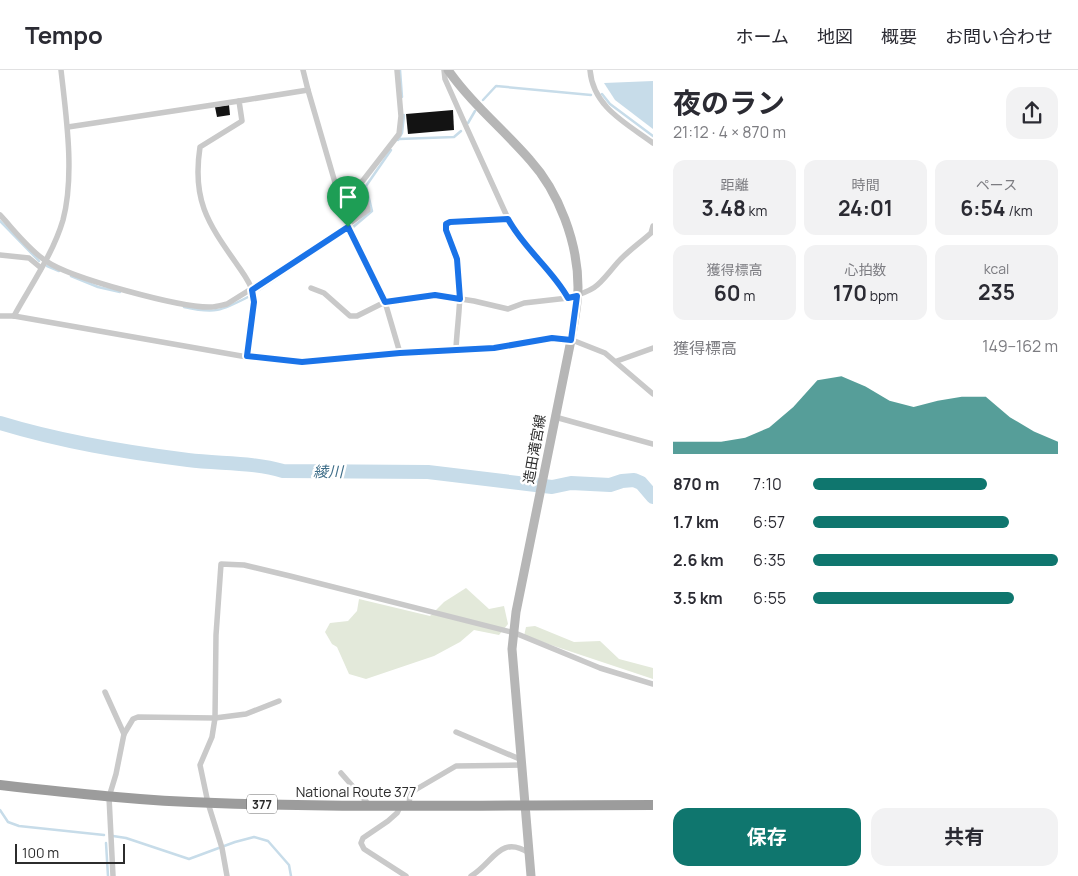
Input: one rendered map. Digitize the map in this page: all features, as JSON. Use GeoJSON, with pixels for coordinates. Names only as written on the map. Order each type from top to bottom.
{"type":"FeatureCollection","features":[{"type":"Feature","properties":{"kind":"highway","name":"National Route 377"},"geometry":{"type":"LineString","coordinates":[[0,785],[110,797],[208,803],[370,806],[653,805]]}},
{"type":"Feature","properties":{"kind":"main road","name":"造田滝宮線"},"geometry":{"type":"LineString","coordinates":[[448,70],[531,161],[548,183],[558,203],[573,248],[577,272],[573,297],[571,340],[516,612],[514,633],[512,669],[531,876]]}},
{"type":"Feature","properties":{"kind":"street"},"geometry":{"type":"LineString","coordinates":[[14,316],[41,268],[63,219],[67,190],[68,127],[61,70]]}},
{"type":"Feature","properties":{"kind":"street"},"geometry":{"type":"LineString","coordinates":[[303,70],[348,227],[385,302],[400,353]]}},
{"type":"Feature","properties":{"kind":"street"},"geometry":{"type":"LineString","coordinates":[[0,215],[44,260],[54,266],[106,284],[190,305],[212,307],[227,304],[252,290],[348,227],[368,210],[361,183],[399,134],[401,116],[397,70]]}},
{"type":"Feature","properties":{"kind":"street"},"geometry":{"type":"LineString","coordinates":[[444,70],[453,97],[508,219],[521,241],[573,297]]}},
{"type":"Feature","properties":{"kind":"street"},"geometry":{"type":"LineString","coordinates":[[590,70],[594,89],[606,108],[653,142]]}},
{"type":"Feature","properties":{"kind":"street"},"geometry":{"type":"LineString","coordinates":[[68,127],[308,90]]}},
{"type":"Feature","properties":{"kind":"street"},"geometry":{"type":"LineString","coordinates":[[239,100],[242,121],[200,147],[198,190],[204,213],[210,226],[246,277],[252,290],[254,302],[247,356]]}},
{"type":"Feature","properties":{"kind":"street"},"geometry":{"type":"LineString","coordinates":[[456,349],[460,299],[457,259],[446,230],[446,224],[450,222],[508,219]]}},
{"type":"Feature","properties":{"kind":"street"},"geometry":{"type":"LineString","coordinates":[[311,288],[324,293],[350,316],[357,316],[385,302],[435,295],[508,309],[524,303],[573,297],[593,290],[603,283],[619,261],[651,232],[653,226]]}},
{"type":"Feature","properties":{"kind":"street"},"geometry":{"type":"LineString","coordinates":[[0,255],[29,258],[41,268]]}},
{"type":"Feature","properties":{"kind":"street"},"geometry":{"type":"LineString","coordinates":[[0,316],[14,316],[247,356],[302,362],[400,353],[494,348],[552,338],[571,340],[605,353],[617,361],[653,394]]}},
{"type":"Feature","properties":{"kind":"street"},"geometry":{"type":"LineString","coordinates":[[617,361],[653,348]]}},
{"type":"Feature","properties":{"kind":"street"},"geometry":{"type":"LineString","coordinates":[[555,417],[653,444]]}},
{"type":"Feature","properties":{"kind":"street"},"geometry":{"type":"LineString","coordinates":[[227,876],[222,846],[208,803],[200,765],[212,737],[219,576],[221,564],[225,562],[290,576],[514,633],[600,668],[653,684]]}},
{"type":"Feature","properties":{"kind":"street"},"geometry":{"type":"LineString","coordinates":[[105,692],[124,734]]}},
{"type":"Feature","properties":{"kind":"street"},"geometry":{"type":"LineString","coordinates":[[113,876],[110,797],[124,734],[133,719],[138,717],[214,718],[246,714],[279,701]]}},
{"type":"Feature","properties":{"kind":"street"},"geometry":{"type":"LineString","coordinates":[[456,732],[522,763]]}},
{"type":"Feature","properties":{"kind":"street"},"geometry":{"type":"LineString","coordinates":[[406,876],[364,849],[361,843],[363,838],[397,813],[415,790],[456,766],[522,763]]}},
{"type":"Feature","properties":{"kind":"street"},"geometry":{"type":"LineString","coordinates":[[341,773],[370,806]]}},
{"type":"Feature","properties":{"kind":"street"},"geometry":{"type":"LineString","coordinates":[[471,876],[498,851],[507,847],[520,847],[529,853]]}},
{"type":"Feature","properties":{"kind":"green space"},"geometry":{"type":"Polygon","coordinates":[[[466,588],[489,609],[504,606],[508,624],[499,635],[474,630],[460,642],[434,656],[366,679],[349,674],[337,647],[332,644],[325,632],[330,623],[348,621],[357,611],[359,599],[430,616],[444,602],[466,588]]]}},
{"type":"Feature","properties":{"kind":"green space"},"geometry":{"type":"Polygon","coordinates":[[[535,626],[574,642],[600,641],[619,659],[653,668],[653,679],[524,636],[526,627],[535,626]]]}},
{"type":"Feature","properties":{"kind":"water"},"geometry":{"type":"Polygon","coordinates":[[[653,81],[653,129],[615,100],[604,83],[653,81]]]}},
{"type":"Feature","properties":{"kind":"building"},"geometry":{"type":"Polygon","coordinates":[[[229,105],[230,115],[217,117],[215,107],[229,105]]]}},
{"type":"Feature","properties":{"kind":"building"},"geometry":{"type":"Polygon","coordinates":[[[453,110],[454,130],[408,134],[406,114],[453,110]]]}},
{"type":"Feature","properties":{"kind":"waterway"},"geometry":{"type":"LineString","coordinates":[[400,70],[402,97]]}},
{"type":"Feature","properties":{"kind":"waterway"},"geometry":{"type":"LineString","coordinates":[[483,100],[496,86],[591,95]]}},
{"type":"Feature","properties":{"kind":"waterway"},"geometry":{"type":"LineString","coordinates":[[602,94],[610,104],[653,136]]}},
{"type":"Feature","properties":{"kind":"waterway"},"geometry":{"type":"LineString","coordinates":[[468,123],[475,111]]}},
{"type":"Feature","properties":{"kind":"waterway"},"geometry":{"type":"LineString","coordinates":[[398,140],[402,133],[404,115]]}},
{"type":"Feature","properties":{"kind":"waterway"},"geometry":{"type":"LineString","coordinates":[[399,139],[454,137],[461,131]]}},
{"type":"Feature","properties":{"kind":"waterway"},"geometry":{"type":"LineString","coordinates":[[352,228],[372,211],[366,186],[391,150]]}},
{"type":"Feature","properties":{"kind":"waterway"},"geometry":{"type":"LineString","coordinates":[[0,221],[39,261]]}},
{"type":"Feature","properties":{"kind":"waterway"},"geometry":{"type":"LineString","coordinates":[[312,254],[346,232]]}},
{"type":"Feature","properties":{"kind":"waterway"},"geometry":{"type":"LineString","coordinates":[[259,290],[305,259]]}},
{"type":"Feature","properties":{"kind":"waterway"},"geometry":{"type":"LineString","coordinates":[[47,266],[59,271]]}},
{"type":"Feature","properties":{"kind":"waterway"},"geometry":{"type":"LineString","coordinates":[[71,276],[98,287],[120,292]]}},
{"type":"Feature","properties":{"kind":"waterway"},"geometry":{"type":"LineString","coordinates":[[184,307],[211,311],[218,310],[248,297]]}},
{"type":"Feature","properties":{"kind":"waterway","name":"綾川"},"geometry":{"type":"LineString","coordinates":[[0,423],[47,436],[117,450],[188,460],[260,466],[283,471],[428,472],[552,487],[571,483],[610,485],[634,480],[641,483],[653,497]]}},
{"type":"Feature","properties":{"kind":"waterway"},"geometry":{"type":"LineString","coordinates":[[0,810],[8,822],[19,826],[104,835]]}},
{"type":"Feature","properties":{"kind":"waterway"},"geometry":{"type":"LineString","coordinates":[[113,836],[126,838],[189,859],[254,837],[268,841],[289,865],[291,876]]}},
{"type":"Feature","properties":{"kind":"waterway"},"geometry":{"type":"LineString","coordinates":[[106,843],[108,876]]}},
{"type":"Feature","properties":{"kind":"route"},"geometry":{"type":"LineString","coordinates":[[508,219],[527,249],[560,284],[568,298],[577,296],[571,340],[567,338],[552,338],[521,345],[494,348],[400,353],[302,362],[247,356],[254,302],[252,290],[348,227],[367,270],[385,302],[435,295],[460,299],[457,259],[446,230],[446,224],[450,222],[508,219]]}}]}
